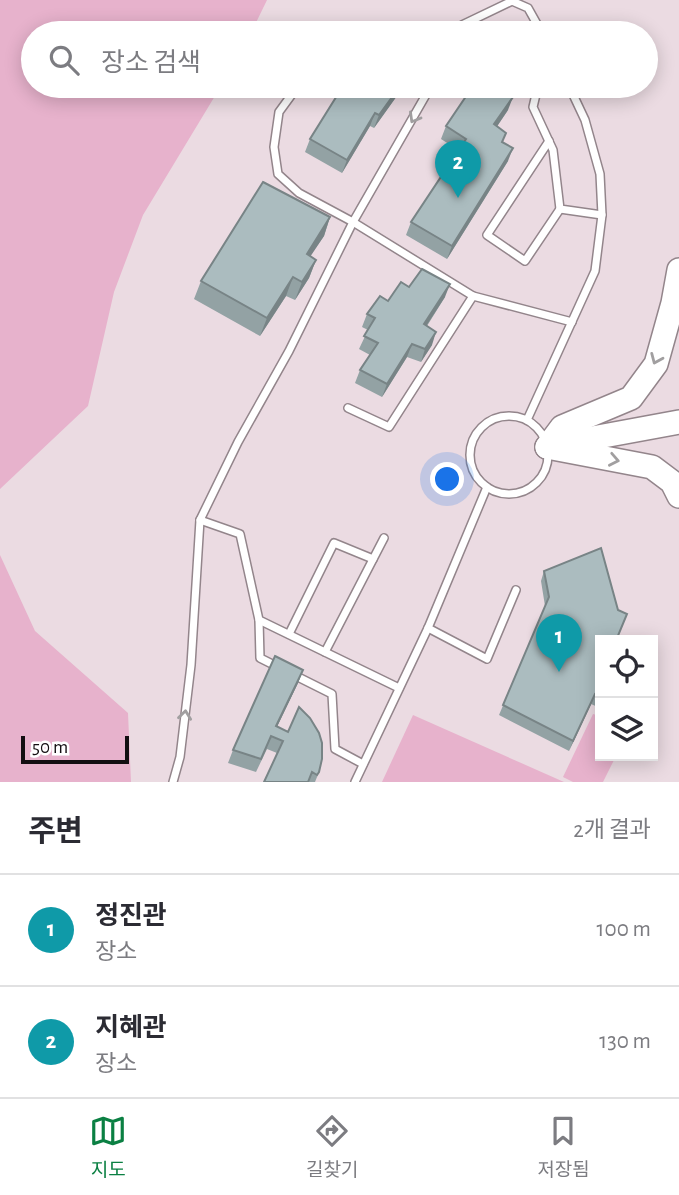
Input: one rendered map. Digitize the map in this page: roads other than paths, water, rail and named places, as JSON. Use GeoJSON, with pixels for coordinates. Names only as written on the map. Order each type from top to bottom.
{"type":"FeatureCollection","features":[{"type":"Feature","properties":{"kind":"main road"},"geometry":{"type":"LineString","coordinates":[[547,447],[562,427],[631,398],[656,364],[679,270]]}},
{"type":"Feature","properties":{"kind":"main road"},"geometry":{"type":"LineString","coordinates":[[547,447],[679,422]]}},
{"type":"Feature","properties":{"kind":"main road"},"geometry":{"type":"LineString","coordinates":[[547,447],[652,467],[672,482],[679,496]]}},
{"type":"Feature","properties":{"kind":"lane"},"geometry":{"type":"LineString","coordinates":[[470,21],[512,1],[528,8],[535,21]]}},
{"type":"Feature","properties":{"kind":"lane"},"geometry":{"type":"LineString","coordinates":[[289,98],[279,112],[274,147],[278,174],[299,193],[473,296],[572,322]]}},
{"type":"Feature","properties":{"kind":"lane"},"geometry":{"type":"LineString","coordinates":[[173,782],[180,757],[191,665],[200,520],[238,442],[289,351],[352,222],[424,98]]}},
{"type":"Feature","properties":{"kind":"lane"},"geometry":{"type":"LineString","coordinates":[[535,98],[533,107],[549,141],[553,150],[560,209],[525,261],[487,235],[549,141]]}},
{"type":"Feature","properties":{"kind":"lane"},"geometry":{"type":"LineString","coordinates":[[527,420],[594,271],[601,215],[600,174],[585,120],[575,98]]}},
{"type":"Feature","properties":{"kind":"lane"},"geometry":{"type":"LineString","coordinates":[[560,209],[601,215]]}},
{"type":"Feature","properties":{"kind":"lane"},"geometry":{"type":"LineString","coordinates":[[348,408],[389,427],[473,296]]}},
{"type":"Feature","properties":{"kind":"lane"},"geometry":{"type":"LineString","coordinates":[[514,416],[527,420],[541,431],[547,447],[548,464],[543,475],[524,491],[511,494],[487,487],[472,466],[470,454],[479,430],[489,421],[501,417],[514,416]]}},
{"type":"Feature","properties":{"kind":"lane"},"geometry":{"type":"LineString","coordinates":[[355,782],[428,628],[487,487]]}},
{"type":"Feature","properties":{"kind":"lane"},"geometry":{"type":"LineString","coordinates":[[200,520],[240,534],[259,620],[260,659],[332,694],[335,749],[363,764]]}},
{"type":"Feature","properties":{"kind":"lane"},"geometry":{"type":"LineString","coordinates":[[325,652],[384,538]]}},
{"type":"Feature","properties":{"kind":"lane"},"geometry":{"type":"LineString","coordinates":[[289,634],[334,543],[373,559]]}},
{"type":"Feature","properties":{"kind":"lane"},"geometry":{"type":"LineString","coordinates":[[428,628],[487,659],[516,590]]}},
{"type":"Feature","properties":{"kind":"lane"},"geometry":{"type":"LineString","coordinates":[[259,620],[399,688]]}},
{"type":"Feature","properties":{"kind":"place","name":"지혜관"},"geometry":{"type":"Point","coordinates":[458,198]}},
{"type":"Feature","properties":{"kind":"place","name":"정진관"},"geometry":{"type":"Point","coordinates":[559,672]}}]}
